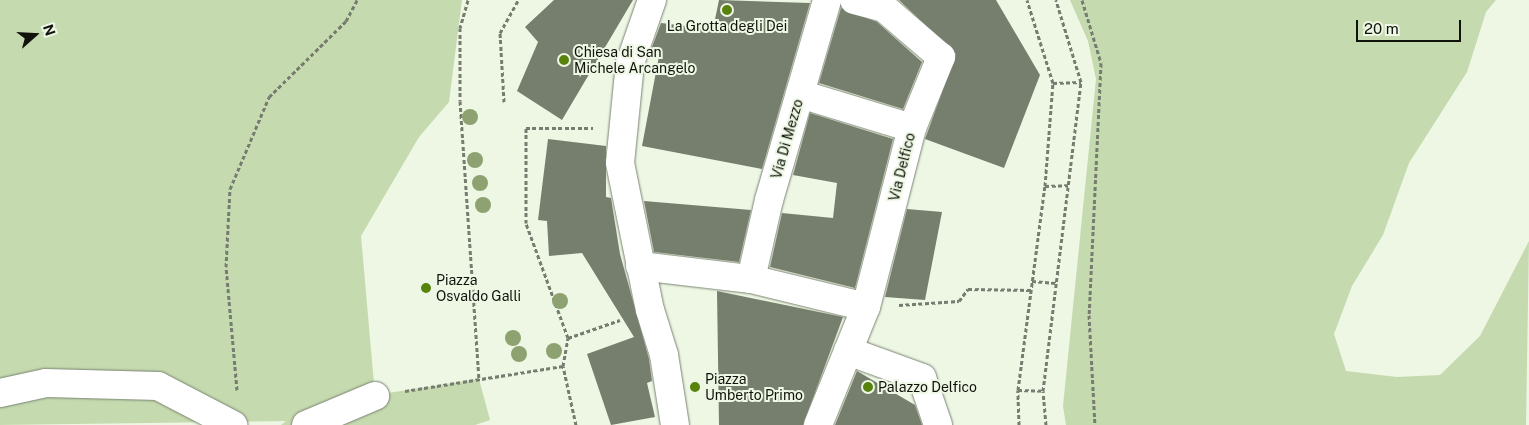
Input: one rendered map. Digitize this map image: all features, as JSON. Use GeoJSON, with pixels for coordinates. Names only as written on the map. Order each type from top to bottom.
{"type":"FeatureCollection","features":[{"type":"Feature","properties":{"kind":"street"},"geometry":{"type":"LineString","coordinates":[[652,0],[630,63],[620,163],[650,310],[664,355],[675,425]]}},
{"type":"Feature","properties":{"kind":"street","name":"Via Di Mezzo"},"geometry":{"type":"LineString","coordinates":[[752,279],[800,94],[827,0]]}},
{"type":"Feature","properties":{"kind":"street","name":"Via Delfico"},"geometry":{"type":"LineString","coordinates":[[818,425],[866,307],[912,128],[941,58],[884,8],[854,0]]}},
{"type":"Feature","properties":{"kind":"street"},"geometry":{"type":"LineString","coordinates":[[800,94],[912,128]]}},
{"type":"Feature","properties":{"kind":"street"},"geometry":{"type":"LineString","coordinates":[[640,266],[752,279],[866,307]]}},
{"type":"Feature","properties":{"kind":"street"},"geometry":{"type":"LineString","coordinates":[[848,351],[922,378],[938,425]]}},
{"type":"Feature","properties":{"kind":"street"},"geometry":{"type":"LineString","coordinates":[[0,393],[46,383],[158,386],[233,425]]}},
{"type":"Feature","properties":{"kind":"street"},"geometry":{"type":"LineString","coordinates":[[306,425],[375,396]]}},
{"type":"Feature","properties":{"kind":"path"},"geometry":{"type":"LineString","coordinates":[[238,398],[230,345],[226,267],[230,189],[269,97],[346,20],[356,0]]}},
{"type":"Feature","properties":{"kind":"path"},"geometry":{"type":"LineString","coordinates":[[468,0],[460,28],[460,101],[479,379]]}},
{"type":"Feature","properties":{"kind":"path"},"geometry":{"type":"LineString","coordinates":[[504,102],[500,33],[518,0]]}},
{"type":"Feature","properties":{"kind":"path"},"geometry":{"type":"LineString","coordinates":[[1019,425],[1018,390],[1045,186],[1053,83],[1027,0]]}},
{"type":"Feature","properties":{"kind":"path"},"geometry":{"type":"LineString","coordinates":[[1046,425],[1044,391],[1081,82],[1056,0]]}},
{"type":"Feature","properties":{"kind":"path"},"geometry":{"type":"LineString","coordinates":[[1082,0],[1101,63],[1089,314],[1095,425]]}},
{"type":"Feature","properties":{"kind":"path"},"geometry":{"type":"LineString","coordinates":[[1053,83],[1081,82]]}},
{"type":"Feature","properties":{"kind":"path"},"geometry":{"type":"LineString","coordinates":[[576,425],[563,366],[568,338],[526,223],[526,128],[624,128]]}},
{"type":"Feature","properties":{"kind":"path"},"geometry":{"type":"LineString","coordinates":[[1045,186],[1068,185]]}},
{"type":"Feature","properties":{"kind":"path"},"geometry":{"type":"LineString","coordinates":[[1032,281],[1056,282]]}},
{"type":"Feature","properties":{"kind":"path"},"geometry":{"type":"LineString","coordinates":[[866,307],[959,301],[968,289],[1031,290]]}},
{"type":"Feature","properties":{"kind":"path"},"geometry":{"type":"LineString","coordinates":[[568,338],[650,310]]}},
{"type":"Feature","properties":{"kind":"path"},"geometry":{"type":"LineString","coordinates":[[375,396],[563,366]]}},
{"type":"Feature","properties":{"kind":"path"},"geometry":{"type":"LineString","coordinates":[[1018,390],[1044,391]]}},
{"type":"Feature","properties":{"kind":"green space"},"geometry":{"type":"Polygon","coordinates":[[[0,0],[462,0],[449,102],[419,137],[361,236],[375,395],[479,379],[490,420],[475,425],[281,425],[286,421],[0,425],[0,0]]]}},
{"type":"Feature","properties":{"kind":"green space"},"geometry":{"type":"Polygon","coordinates":[[[1070,0],[1496,0],[1486,12],[1467,72],[1409,163],[1383,235],[1352,286],[1334,334],[1346,371],[1397,377],[1440,375],[1480,336],[1529,241],[1526,425],[1066,425],[1063,406],[1096,79],[1088,41],[1070,0]]]}},
{"type":"Feature","properties":{"kind":"building","name":"Chiesa di San Michele Arcangelo"},"geometry":{"type":"Polygon","coordinates":[[[554,0],[633,0],[562,120],[517,91],[538,42],[525,27],[554,0]]]}},
{"type":"Feature","properties":{"kind":"building"},"geometry":{"type":"Polygon","coordinates":[[[719,0],[810,3],[762,169],[642,146],[659,56],[649,55],[661,23],[713,29],[719,0]]]}},
{"type":"Feature","properties":{"kind":"building"},"geometry":{"type":"Polygon","coordinates":[[[899,0],[996,0],[1040,75],[1004,168],[925,139],[956,54],[899,0]]]}},
{"type":"Feature","properties":{"kind":"building"},"geometry":{"type":"Polygon","coordinates":[[[841,8],[877,22],[922,62],[903,109],[819,83],[841,8]]]}},
{"type":"Feature","properties":{"kind":"building"},"geometry":{"type":"Polygon","coordinates":[[[810,113],[893,139],[855,288],[770,267],[782,213],[833,218],[837,183],[793,175],[810,113]]]}},
{"type":"Feature","properties":{"kind":"building"},"geometry":{"type":"Polygon","coordinates":[[[548,139],[606,146],[606,197],[611,198],[620,254],[649,359],[652,381],[647,383],[655,417],[611,425],[587,354],[634,337],[582,253],[549,256],[547,221],[538,220],[548,139]]]}},
{"type":"Feature","properties":{"kind":"building"},"geometry":{"type":"Polygon","coordinates":[[[644,201],[751,210],[739,262],[654,252],[644,201]]]}},
{"type":"Feature","properties":{"kind":"building"},"geometry":{"type":"Polygon","coordinates":[[[907,209],[942,212],[925,300],[885,297],[907,209]]]}},
{"type":"Feature","properties":{"kind":"building"},"geometry":{"type":"Polygon","coordinates":[[[717,291],[843,317],[803,425],[719,425],[717,291]]]}},
{"type":"Feature","properties":{"kind":"building","name":"Palazzo Delfico"},"geometry":{"type":"Polygon","coordinates":[[[857,371],[915,405],[922,425],[835,425],[857,371]]]}},
{"type":"Feature","properties":{"kind":"place","name":"La Grotta degli Dei"},"geometry":{"type":"Point","coordinates":[727,10]}},
{"type":"Feature","properties":{"kind":"place","name":"Chiesa di San Michele Arcangelo"},"geometry":{"type":"Point","coordinates":[564,60]}},
{"type":"Feature","properties":{"kind":"place","name":"Piazza Osvaldo Galli"},"geometry":{"type":"Point","coordinates":[426,288]}},
{"type":"Feature","properties":{"kind":"place","name":"Piazza Umberto Primo"},"geometry":{"type":"Point","coordinates":[695,387]}},
{"type":"Feature","properties":{"kind":"place","name":"Palazzo Delfico"},"geometry":{"type":"Point","coordinates":[868,387]}}]}
